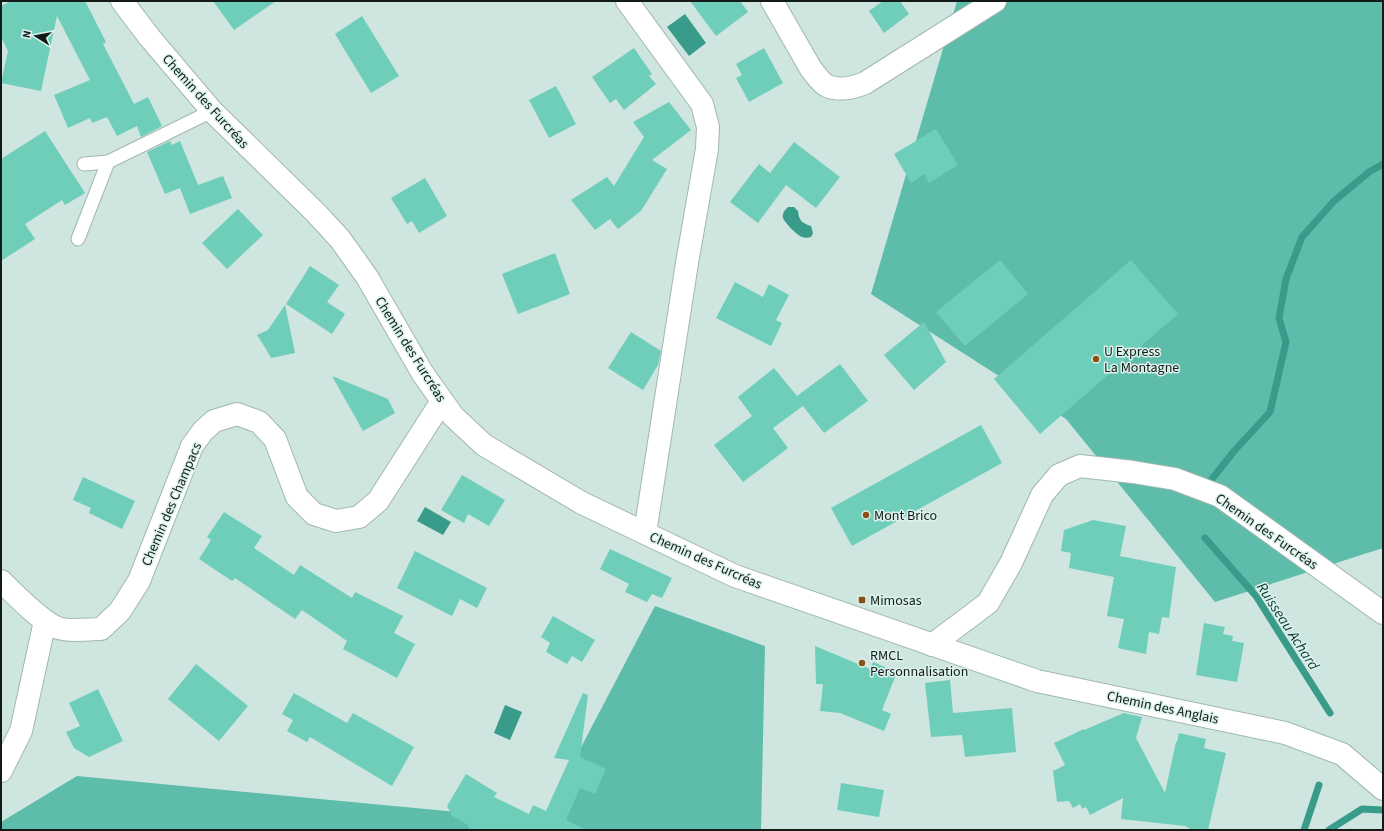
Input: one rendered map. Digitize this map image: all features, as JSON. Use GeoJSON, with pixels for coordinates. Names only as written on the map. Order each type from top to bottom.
{"type":"FeatureCollection","features":[{"type":"Feature","properties":{"kind":"street","name":"Chemin des Furcréas"},"geometry":{"type":"LineString","coordinates":[[122,1],[150,38],[212,111],[316,213],[340,239],[367,277],[423,374],[454,416],[484,445],[582,503],[735,576],[932,645],[988,603],[1011,563],[1042,495],[1059,475],[1080,466],[1132,472],[1175,479],[1220,496],[1383,613]]}},
{"type":"Feature","properties":{"kind":"street"},"geometry":{"type":"LineString","coordinates":[[627,1],[702,104],[708,127],[707,149],[686,263],[645,533]]}},
{"type":"Feature","properties":{"kind":"street"},"geometry":{"type":"LineString","coordinates":[[772,1],[812,69],[819,78],[827,86],[847,89],[857,87],[865,83],[995,1]]}},
{"type":"Feature","properties":{"kind":"street","name":"Chemin des Champacs"},"geometry":{"type":"LineString","coordinates":[[1,581],[45,621],[59,629],[101,629],[120,611],[139,581],[192,446],[203,431],[214,421],[237,414],[259,422],[275,439],[297,497],[314,514],[336,521],[359,517],[378,500],[442,401]]}},
{"type":"Feature","properties":{"kind":"street"},"geometry":{"type":"LineString","coordinates":[[1,771],[21,731],[45,621]]}},
{"type":"Feature","properties":{"kind":"street","name":"Chemin des Anglais"},"geometry":{"type":"LineString","coordinates":[[932,645],[1037,681],[1285,733],[1342,754],[1383,789]]}},
{"type":"Feature","properties":{"kind":"lane"},"geometry":{"type":"LineString","coordinates":[[84,164],[108,162],[212,111]]}},
{"type":"Feature","properties":{"kind":"lane"},"geometry":{"type":"LineString","coordinates":[[78,239],[108,162]]}},
{"type":"Feature","properties":{"kind":"shaded area"},"geometry":{"type":"Polygon","coordinates":[[[957,1],[1383,1],[1383,548],[1215,602],[1066,419],[871,294],[957,1]]]}},
{"type":"Feature","properties":{"kind":"shaded area"},"geometry":{"type":"Polygon","coordinates":[[[685,14],[706,43],[689,56],[667,27],[685,14]]]}},
{"type":"Feature","properties":{"kind":"shaded area"},"geometry":{"type":"Polygon","coordinates":[[[788,207],[794,207],[798,211],[799,217],[802,221],[811,226],[813,233],[811,237],[805,238],[800,236],[786,223],[783,215],[788,207]]]}},
{"type":"Feature","properties":{"kind":"shaded area"},"geometry":{"type":"Polygon","coordinates":[[[425,507],[451,522],[443,535],[417,521],[425,507]]]}},
{"type":"Feature","properties":{"kind":"shaded area"},"geometry":{"type":"Polygon","coordinates":[[[655,606],[765,646],[761,830],[1,830],[1,822],[77,776],[543,820],[655,606]]]}},
{"type":"Feature","properties":{"kind":"shaded area"},"geometry":{"type":"Polygon","coordinates":[[[505,705],[522,712],[510,740],[494,733],[505,705]]]}},
{"type":"Feature","properties":{"kind":"building"},"geometry":{"type":"Polygon","coordinates":[[[11,1],[85,1],[106,42],[103,44],[134,104],[148,97],[162,126],[141,137],[137,126],[117,136],[107,117],[92,123],[90,118],[68,128],[54,95],[90,80],[57,16],[41,91],[1,83],[8,51],[1,37],[1,6],[11,1]]]}},
{"type":"Feature","properties":{"kind":"building"},"geometry":{"type":"Polygon","coordinates":[[[213,1],[276,1],[234,30],[213,1]]]}},
{"type":"Feature","properties":{"kind":"building"},"geometry":{"type":"Polygon","coordinates":[[[690,1],[740,1],[748,12],[716,36],[690,1]]]}},
{"type":"Feature","properties":{"kind":"building"},"geometry":{"type":"Polygon","coordinates":[[[883,1],[900,1],[909,14],[884,33],[869,11],[883,1]]]}},
{"type":"Feature","properties":{"kind":"building"},"geometry":{"type":"Polygon","coordinates":[[[362,16],[399,76],[371,93],[335,34],[362,16]]]}},
{"type":"Feature","properties":{"kind":"building"},"geometry":{"type":"Polygon","coordinates":[[[634,48],[652,74],[649,76],[656,84],[624,110],[616,99],[610,103],[592,77],[634,48]]]}},
{"type":"Feature","properties":{"kind":"building"},"geometry":{"type":"Polygon","coordinates":[[[764,48],[783,83],[749,102],[736,78],[742,75],[736,64],[764,48]]]}},
{"type":"Feature","properties":{"kind":"building"},"geometry":{"type":"Polygon","coordinates":[[[556,86],[576,124],[549,138],[529,100],[556,86]]]}},
{"type":"Feature","properties":{"kind":"building"},"geometry":{"type":"Polygon","coordinates":[[[669,102],[691,130],[652,160],[667,169],[641,211],[618,229],[610,219],[595,230],[571,200],[607,177],[614,186],[644,137],[633,122],[669,102]]]}},
{"type":"Feature","properties":{"kind":"building"},"geometry":{"type":"Polygon","coordinates":[[[936,129],[958,165],[929,183],[924,174],[911,183],[894,154],[936,129]]]}},
{"type":"Feature","properties":{"kind":"building"},"geometry":{"type":"Polygon","coordinates":[[[45,131],[85,193],[65,205],[62,200],[25,224],[35,239],[1,261],[1,159],[45,131]]]}},
{"type":"Feature","properties":{"kind":"building"},"geometry":{"type":"Polygon","coordinates":[[[170,141],[172,145],[180,141],[198,185],[223,176],[232,198],[190,214],[180,188],[165,194],[147,152],[170,141]]]}},
{"type":"Feature","properties":{"kind":"building"},"geometry":{"type":"Polygon","coordinates":[[[794,142],[840,177],[816,208],[786,185],[758,223],[730,202],[759,164],[770,173],[794,142]]]}},
{"type":"Feature","properties":{"kind":"building"},"geometry":{"type":"Polygon","coordinates":[[[425,178],[447,216],[419,233],[412,221],[407,224],[391,198],[425,178]]]}},
{"type":"Feature","properties":{"kind":"building"},"geometry":{"type":"Polygon","coordinates":[[[238,209],[263,235],[227,269],[202,243],[238,209]]]}},
{"type":"Feature","properties":{"kind":"building"},"geometry":{"type":"Polygon","coordinates":[[[555,253],[570,294],[518,314],[502,274],[555,253]]]}},
{"type":"Feature","properties":{"kind":"building"},"geometry":{"type":"Polygon","coordinates":[[[1000,260],[1028,294],[965,346],[936,312],[1000,260]]]}},
{"type":"Feature","properties":{"kind":"building"},"geometry":{"type":"Polygon","coordinates":[[[1131,260],[1178,314],[1040,434],[994,379],[1131,260]]]}},
{"type":"Feature","properties":{"kind":"building"},"geometry":{"type":"Polygon","coordinates":[[[310,266],[339,285],[327,302],[345,314],[332,334],[286,304],[310,266]]]}},
{"type":"Feature","properties":{"kind":"building"},"geometry":{"type":"Polygon","coordinates":[[[735,282],[763,297],[769,284],[789,295],[776,320],[782,323],[771,346],[716,318],[735,282]]]}},
{"type":"Feature","properties":{"kind":"building"},"geometry":{"type":"Polygon","coordinates":[[[285,305],[295,353],[271,358],[257,335],[268,330],[285,305]]]}},
{"type":"Feature","properties":{"kind":"building"},"geometry":{"type":"Polygon","coordinates":[[[924,322],[946,362],[914,390],[884,355],[924,322]]]}},
{"type":"Feature","properties":{"kind":"building"},"geometry":{"type":"Polygon","coordinates":[[[631,332],[661,351],[658,365],[643,390],[608,368],[631,332]]]}},
{"type":"Feature","properties":{"kind":"building"},"geometry":{"type":"Polygon","coordinates":[[[840,364],[868,401],[824,433],[803,406],[773,428],[788,448],[743,482],[714,445],[752,416],[738,397],[774,368],[797,396],[840,364]]]}},
{"type":"Feature","properties":{"kind":"building"},"geometry":{"type":"Polygon","coordinates":[[[332,376],[388,399],[395,413],[363,431],[332,376]]]}},
{"type":"Feature","properties":{"kind":"building"},"geometry":{"type":"Polygon","coordinates":[[[981,425],[1002,463],[852,546],[831,508],[981,425]]]}},
{"type":"Feature","properties":{"kind":"building"},"geometry":{"type":"Polygon","coordinates":[[[462,475],[505,500],[489,526],[468,514],[464,523],[441,510],[462,475]]]}},
{"type":"Feature","properties":{"kind":"building"},"geometry":{"type":"Polygon","coordinates":[[[83,477],[135,501],[122,529],[89,513],[91,508],[73,500],[83,477]]]}},
{"type":"Feature","properties":{"kind":"building"},"geometry":{"type":"Polygon","coordinates":[[[224,512],[262,536],[254,548],[294,575],[300,565],[352,598],[355,592],[403,616],[394,633],[415,644],[397,678],[343,649],[347,641],[302,610],[295,619],[235,578],[232,581],[199,559],[211,540],[207,537],[224,512]]]}},
{"type":"Feature","properties":{"kind":"building"},"geometry":{"type":"Polygon","coordinates":[[[1093,520],[1126,526],[1120,556],[1176,567],[1169,618],[1162,617],[1159,634],[1149,632],[1146,654],[1118,648],[1124,619],[1107,616],[1114,577],[1069,568],[1071,553],[1061,551],[1064,530],[1093,520]]]}},
{"type":"Feature","properties":{"kind":"building"},"geometry":{"type":"Polygon","coordinates":[[[610,549],[672,578],[662,598],[652,594],[647,602],[625,592],[629,584],[600,569],[610,549]]]}},
{"type":"Feature","properties":{"kind":"building"},"geometry":{"type":"Polygon","coordinates":[[[415,551],[487,588],[477,608],[460,599],[452,616],[397,588],[415,551]]]}},
{"type":"Feature","properties":{"kind":"building"},"geometry":{"type":"Polygon","coordinates":[[[553,616],[595,640],[582,662],[572,656],[567,664],[546,652],[550,643],[541,637],[553,616]]]}},
{"type":"Feature","properties":{"kind":"building"},"geometry":{"type":"Polygon","coordinates":[[[1204,623],[1225,627],[1223,634],[1233,636],[1232,641],[1244,643],[1237,682],[1196,675],[1204,623]]]}},
{"type":"Feature","properties":{"kind":"building"},"geometry":{"type":"Polygon","coordinates":[[[815,646],[870,669],[873,662],[897,672],[882,710],[891,714],[884,731],[840,713],[820,711],[823,684],[816,684],[815,646]]]}},
{"type":"Feature","properties":{"kind":"building"},"geometry":{"type":"Polygon","coordinates":[[[196,664],[248,706],[219,741],[168,699],[196,664]]]}},
{"type":"Feature","properties":{"kind":"building"},"geometry":{"type":"Polygon","coordinates":[[[950,680],[953,713],[1012,708],[1016,752],[965,757],[962,735],[931,737],[925,683],[950,680]]]}},
{"type":"Feature","properties":{"kind":"building"},"geometry":{"type":"Polygon","coordinates":[[[98,689],[123,741],[89,757],[74,748],[66,732],[80,726],[69,703],[98,689]]]}},
{"type":"Feature","properties":{"kind":"building"},"geometry":{"type":"Polygon","coordinates":[[[294,693],[347,723],[353,713],[414,747],[392,786],[310,737],[307,742],[287,731],[293,720],[282,714],[294,693]]]}},
{"type":"Feature","properties":{"kind":"building"},"geometry":{"type":"Polygon","coordinates":[[[583,693],[588,695],[580,757],[606,769],[595,794],[580,788],[566,820],[587,830],[469,830],[468,825],[452,816],[447,806],[466,774],[497,793],[494,797],[529,814],[533,805],[546,811],[569,760],[554,758],[583,693]]]}},
{"type":"Feature","properties":{"kind":"building"},"geometry":{"type":"Polygon","coordinates":[[[1124,713],[1142,717],[1136,738],[1165,793],[1179,733],[1206,739],[1204,748],[1226,753],[1208,830],[1193,830],[1185,826],[1121,819],[1123,798],[1090,815],[1086,807],[1082,809],[1080,804],[1073,808],[1069,801],[1057,802],[1053,771],[1065,765],[1054,743],[1124,713]]]}},
{"type":"Feature","properties":{"kind":"building"},"geometry":{"type":"Polygon","coordinates":[[[841,783],[884,790],[879,817],[837,810],[841,783]]]}},
{"type":"Feature","properties":{"kind":"waterway","name":"Ruisseau Achard"},"geometry":{"type":"LineString","coordinates":[[1212,479],[1235,450],[1270,412],[1286,342],[1279,318],[1286,279],[1302,237],[1334,201],[1369,172],[1383,164]]}},
{"type":"Feature","properties":{"kind":"waterway","name":"Ruisseau Achard"},"geometry":{"type":"LineString","coordinates":[[1205,538],[1256,596],[1330,713]]}},
{"type":"Feature","properties":{"kind":"waterway","name":"Ruisseau Achard"},"geometry":{"type":"LineString","coordinates":[[1304,830],[1319,785]]}},
{"type":"Feature","properties":{"kind":"waterway"},"geometry":{"type":"LineString","coordinates":[[1329,830],[1362,809],[1383,810]]}},
{"type":"Feature","properties":{"kind":"place","name":"U Express La Montagne"},"geometry":{"type":"Point","coordinates":[1096,359]}},
{"type":"Feature","properties":{"kind":"place","name":"Mont Brico"},"geometry":{"type":"Point","coordinates":[866,515]}},
{"type":"Feature","properties":{"kind":"place","name":"Mimosas"},"geometry":{"type":"Point","coordinates":[862,600]}},
{"type":"Feature","properties":{"kind":"place","name":"RMCL Personnalisation"},"geometry":{"type":"Point","coordinates":[862,663]}}]}
